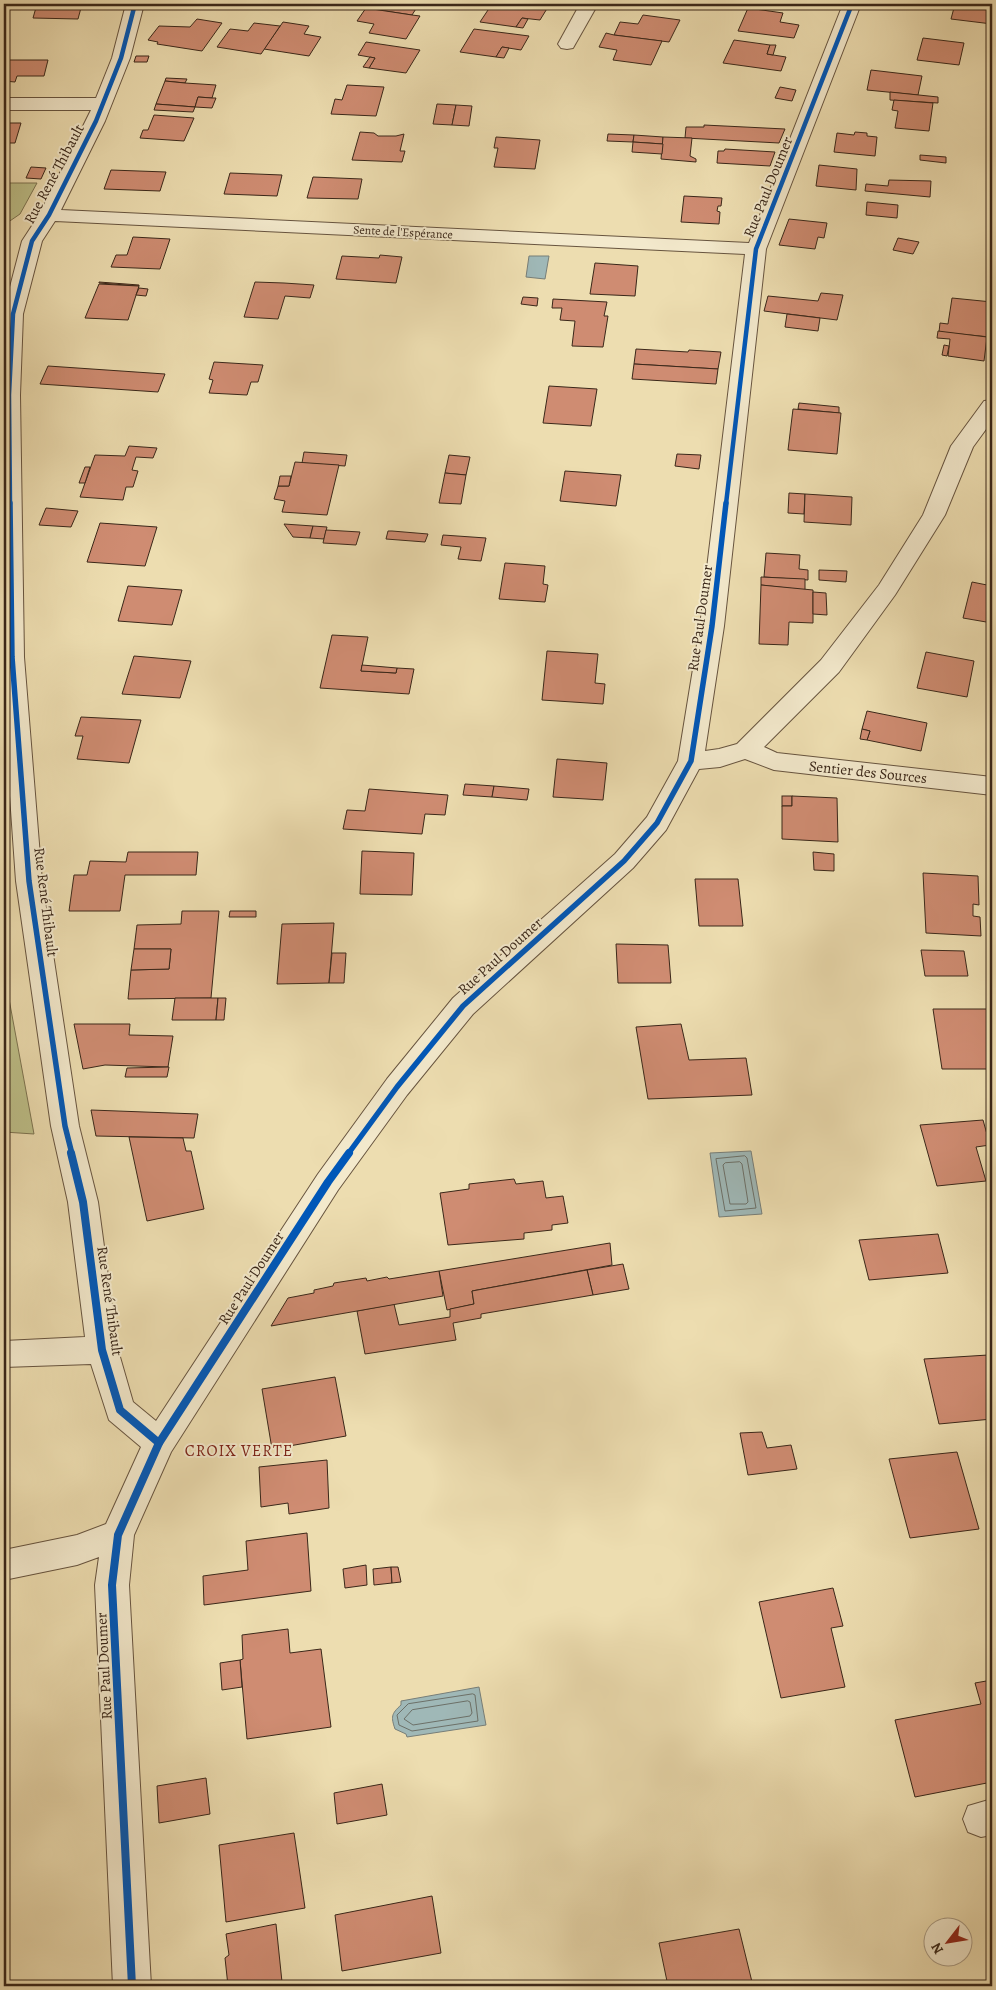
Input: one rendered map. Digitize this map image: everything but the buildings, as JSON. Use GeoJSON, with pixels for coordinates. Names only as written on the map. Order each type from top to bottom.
{"type":"FeatureCollection","features":[{"type":"Feature","properties":{"kind":"street","name":"Rue René Thibault"},"geometry":{"type":"LineString","coordinates":[[135,4],[121,58],[102,104],[49,214],[32,241],[13,314],[9,395],[12,657],[29,881],[65,1126],[83,1202],[102,1350],[120,1410],[159,1443]]}},
{"type":"Feature","properties":{"kind":"street"},"geometry":{"type":"LineString","coordinates":[[567,44],[589,4]]}},
{"type":"Feature","properties":{"kind":"street","name":"Rue Paul Doumer"},"geometry":{"type":"LineString","coordinates":[[132,1986],[112,1585],[118,1535],[159,1443],[328,1182],[397,1087],[463,1006],[624,861],[656,823],[692,761],[712,626],[756,249],[852,4]]}},
{"type":"Feature","properties":{"kind":"street"},"geometry":{"type":"LineString","coordinates":[[4,104],[102,104]]}},
{"type":"Feature","properties":{"kind":"street","name":"Sente de l'Espérance"},"geometry":{"type":"LineString","coordinates":[[49,214],[756,249]]}},
{"type":"Feature","properties":{"kind":"street"},"geometry":{"type":"LineString","coordinates":[[692,761],[720,758],[746,750],[830,666],[887,590],[934,515],[962,446],[992,406]]}},
{"type":"Feature","properties":{"kind":"street","name":"Sentier des Sources"},"geometry":{"type":"LineString","coordinates":[[746,750],[774,761],[992,786]]}},
{"type":"Feature","properties":{"kind":"street"},"geometry":{"type":"LineString","coordinates":[[4,1354],[102,1350]]}},
{"type":"Feature","properties":{"kind":"street"},"geometry":{"type":"LineString","coordinates":[[4,1565],[77,1550],[118,1535]]}},
{"type":"Feature","properties":{"kind":"green space"},"geometry":{"type":"Polygon","coordinates":[[[4,183],[37,183],[20,214],[4,225],[4,183]]]}},
{"type":"Feature","properties":{"kind":"green space"},"geometry":{"type":"Polygon","coordinates":[[[4,972],[34,1134],[4,1132],[4,972]]]}},
{"type":"Feature","properties":{"kind":"water"},"geometry":{"type":"Polygon","coordinates":[[[529,256],[549,256],[545,279],[526,277],[529,256]]]}},
{"type":"Feature","properties":{"kind":"water"},"geometry":{"type":"Polygon","coordinates":[[[751,1151],[762,1214],[719,1217],[710,1153],[751,1151]]]}},
{"type":"Feature","properties":{"kind":"water"},"geometry":{"type":"Polygon","coordinates":[[[479,1687],[486,1725],[407,1737],[406,1734],[395,1729],[393,1716],[401,1705],[401,1701],[479,1687]]]}},
{"type":"Feature","properties":{"kind":"cycle path"},"geometry":{"type":"LineString","coordinates":[[135,4],[121,58],[96,121],[49,215],[32,241],[13,314],[9,395],[12,657],[29,881],[65,1126],[83,1202],[102,1350],[120,1410],[159,1443]]}},
{"type":"Feature","properties":{"kind":"cycle path"},"geometry":{"type":"LineString","coordinates":[[132,1986],[112,1585],[118,1535],[159,1443],[328,1182],[397,1087],[463,1006],[624,861],[657,823],[691,761],[712,626],[756,249],[852,4]]}},
{"type":"Feature","properties":{"kind":"district","name":"CROIX VERTE"},"geometry":{"type":"Point","coordinates":[239,1451]}}]}
